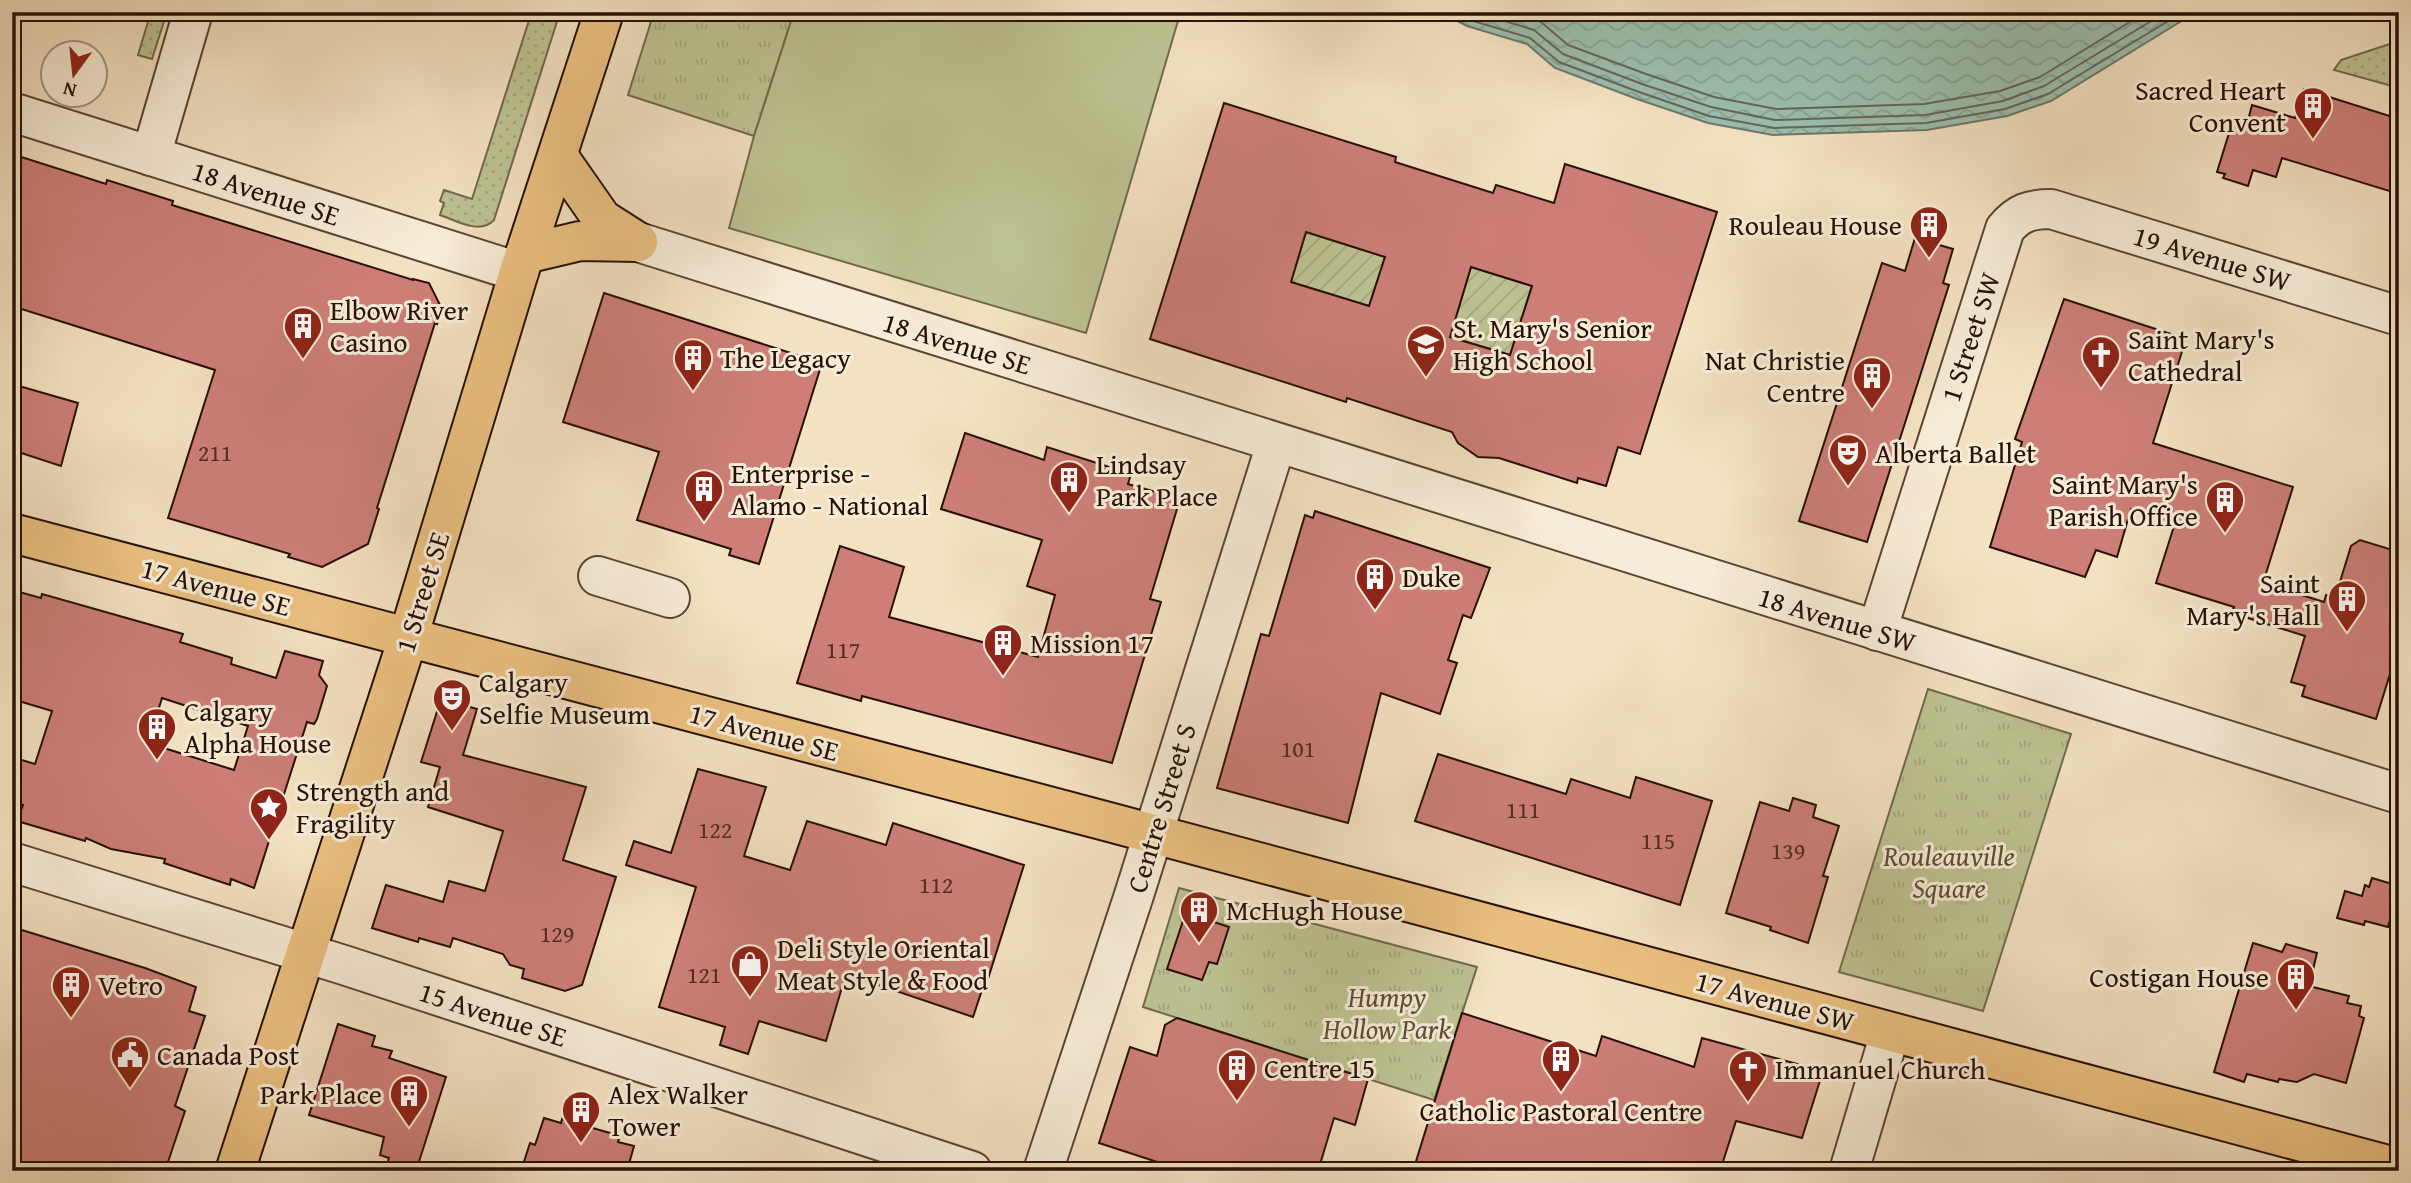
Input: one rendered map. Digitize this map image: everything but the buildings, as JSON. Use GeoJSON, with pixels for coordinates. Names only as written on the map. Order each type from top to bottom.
{"type":"FeatureCollection","features":[{"type":"Feature","properties":{"kind":"main road","name":"1 Street SE"},"geometry":{"type":"LineString","coordinates":[[235,1171],[408,638],[522,263],[604,12]]}},
{"type":"Feature","properties":{"kind":"main road"},"geometry":{"type":"LineString","coordinates":[[558,156],[603,219],[638,243]]}},
{"type":"Feature","properties":{"kind":"main road"},"geometry":{"type":"LineString","coordinates":[[522,263],[580,241],[638,243]]}},
{"type":"Feature","properties":{"kind":"main road","name":"17 Avenue SE"},"geometry":{"type":"LineString","coordinates":[[12,533],[1151,834]]}},
{"type":"Feature","properties":{"kind":"main road","name":"17 Avenue SW"},"geometry":{"type":"LineString","coordinates":[[1151,834],[2399,1168]]}},
{"type":"Feature","properties":{"kind":"street"},"geometry":{"type":"LineString","coordinates":[[151,156],[193,12]]}},
{"type":"Feature","properties":{"kind":"street","name":"18 Avenue SE"},"geometry":{"type":"LineString","coordinates":[[12,112],[151,156],[522,263]]}},
{"type":"Feature","properties":{"kind":"street","name":"19 Avenue SW"},"geometry":{"type":"LineString","coordinates":[[2025,212],[2032,209],[2051,209],[2399,316]]}},
{"type":"Feature","properties":{"kind":"street","name":"1 Street SW"},"geometry":{"type":"LineString","coordinates":[[1877,631],[2005,229],[2014,217],[2025,212]]}},
{"type":"Feature","properties":{"kind":"street","name":"18 Avenue SE"},"geometry":{"type":"LineString","coordinates":[[638,243],[1276,443]]}},
{"type":"Feature","properties":{"kind":"street","name":"18 Avenue SW"},"geometry":{"type":"LineString","coordinates":[[1276,443],[2399,794]]}},
{"type":"Feature","properties":{"kind":"street","name":"Centre Street S"},"geometry":{"type":"LineString","coordinates":[[1043,1171],[1276,443]]}},
{"type":"Feature","properties":{"kind":"street"},"geometry":{"type":"LineString","coordinates":[[598,576],[670,598]]}},
{"type":"Feature","properties":{"kind":"street","name":"15 Avenue SE"},"geometry":{"type":"LineString","coordinates":[[12,862],[304,953],[972,1171]]}},
{"type":"Feature","properties":{"kind":"street"},"geometry":{"type":"LineString","coordinates":[[1849,1171],[1890,1032]]}},
{"type":"Feature","properties":{"kind":"green space"},"geometry":{"type":"Polygon","coordinates":[[[151,12],[167,12],[152,59],[138,55],[151,12]]]}},
{"type":"Feature","properties":{"kind":"green space"},"geometry":{"type":"Polygon","coordinates":[[[527,12],[560,12],[494,220],[475,227],[440,215],[444,203],[440,201],[444,190],[472,199],[531,14],[527,12]]]}},
{"type":"Feature","properties":{"kind":"green space"},"geometry":{"type":"Polygon","coordinates":[[[654,12],[794,12],[754,136],[628,95],[654,12]]]}},
{"type":"Feature","properties":{"kind":"green space"},"geometry":{"type":"Polygon","coordinates":[[[794,12],[1180,14],[1086,333],[729,228],[754,136],[794,12]]]}},
{"type":"Feature","properties":{"kind":"green space"},"geometry":{"type":"Polygon","coordinates":[[[2399,41],[2399,88],[2334,70],[2341,60],[2399,41]]]}},
{"type":"Feature","properties":{"kind":"green space"},"geometry":{"type":"Polygon","coordinates":[[[1306,232],[1385,257],[1369,306],[1291,282],[1306,232]]]}},
{"type":"Feature","properties":{"kind":"green space"},"geometry":{"type":"Polygon","coordinates":[[[1471,267],[1532,286],[1510,355],[1450,337],[1471,267]]]}},
{"type":"Feature","properties":{"kind":"green space","name":"Rouleauville Square"},"geometry":{"type":"Polygon","coordinates":[[[1928,689],[2071,734],[1983,1011],[1839,972],[1928,689]]]}},
{"type":"Feature","properties":{"kind":"green space","name":"Humpy Hollow Park"},"geometry":{"type":"Polygon","coordinates":[[[1179,888],[1477,967],[1434,1100],[1143,1007],[1179,888]]]}},
{"type":"Feature","properties":{"kind":"water"},"geometry":{"type":"Polygon","coordinates":[[[1440,12],[2196,12],[2051,101],[2007,116],[1927,130],[1773,135],[1708,123],[1637,99],[1555,68],[1527,44],[1467,26],[1440,12]]]}},
{"type":"Feature","properties":{"kind":"place","name":"Sacred Heart Convent"},"geometry":{"type":"Point","coordinates":[2313,140]}},
{"type":"Feature","properties":{"kind":"place","name":"Rouleau House"},"geometry":{"type":"Point","coordinates":[1929,259]}},
{"type":"Feature","properties":{"kind":"place","name":"Elbow River Casino"},"geometry":{"type":"Point","coordinates":[303,360]}},
{"type":"Feature","properties":{"kind":"place","name":"St. Mary's Senior High School"},"geometry":{"type":"Point","coordinates":[1426,378]}},
{"type":"Feature","properties":{"kind":"place","name":"Saint Mary's Cathedral"},"geometry":{"type":"Point","coordinates":[2101,389]}},
{"type":"Feature","properties":{"kind":"place","name":"The Legacy"},"geometry":{"type":"Point","coordinates":[693,392]}},
{"type":"Feature","properties":{"kind":"place","name":"Nat Christie Centre"},"geometry":{"type":"Point","coordinates":[1872,410]}},
{"type":"Feature","properties":{"kind":"place","name":"Alberta Ballet"},"geometry":{"type":"Point","coordinates":[1848,487]}},
{"type":"Feature","properties":{"kind":"place","name":"Lindsay Park Place"},"geometry":{"type":"Point","coordinates":[1069,514]}},
{"type":"Feature","properties":{"kind":"place","name":"Enterprise - Alamo - National"},"geometry":{"type":"Point","coordinates":[704,523]}},
{"type":"Feature","properties":{"kind":"place","name":"Saint Mary's Parish Office"},"geometry":{"type":"Point","coordinates":[2225,534]}},
{"type":"Feature","properties":{"kind":"place","name":"Duke"},"geometry":{"type":"Point","coordinates":[1375,611]}},
{"type":"Feature","properties":{"kind":"place","name":"Saint Mary's Hall"},"geometry":{"type":"Point","coordinates":[2347,633]}},
{"type":"Feature","properties":{"kind":"place","name":"Mission 17"},"geometry":{"type":"Point","coordinates":[1003,677]}},
{"type":"Feature","properties":{"kind":"place","name":"Calgary Selfie Museum"},"geometry":{"type":"Point","coordinates":[452,732]}},
{"type":"Feature","properties":{"kind":"place","name":"Calgary Alpha House"},"geometry":{"type":"Point","coordinates":[157,761]}},
{"type":"Feature","properties":{"kind":"place","name":"Strength and Fragility"},"geometry":{"type":"Point","coordinates":[269,841]}},
{"type":"Feature","properties":{"kind":"place","name":"McHugh House"},"geometry":{"type":"Point","coordinates":[1199,944]}},
{"type":"Feature","properties":{"kind":"place","name":"Deli Style Oriental Meat Style & Food"},"geometry":{"type":"Point","coordinates":[750,998]}},
{"type":"Feature","properties":{"kind":"place","name":"Costigan House"},"geometry":{"type":"Point","coordinates":[2296,1011]}},
{"type":"Feature","properties":{"kind":"place","name":"Vetro"},"geometry":{"type":"Point","coordinates":[71,1019]}},
{"type":"Feature","properties":{"kind":"place","name":"Canada Post"},"geometry":{"type":"Point","coordinates":[130,1089]}},
{"type":"Feature","properties":{"kind":"place","name":"Catholic Pastoral Centre"},"geometry":{"type":"Point","coordinates":[1561,1093]}},
{"type":"Feature","properties":{"kind":"place","name":"Centre 15"},"geometry":{"type":"Point","coordinates":[1237,1102]}},
{"type":"Feature","properties":{"kind":"place","name":"Immanuel Church"},"geometry":{"type":"Point","coordinates":[1748,1103]}},
{"type":"Feature","properties":{"kind":"place","name":"Park Place"},"geometry":{"type":"Point","coordinates":[409,1128]}},
{"type":"Feature","properties":{"kind":"place","name":"Alex Walker Tower"},"geometry":{"type":"Point","coordinates":[581,1144]}}]}
